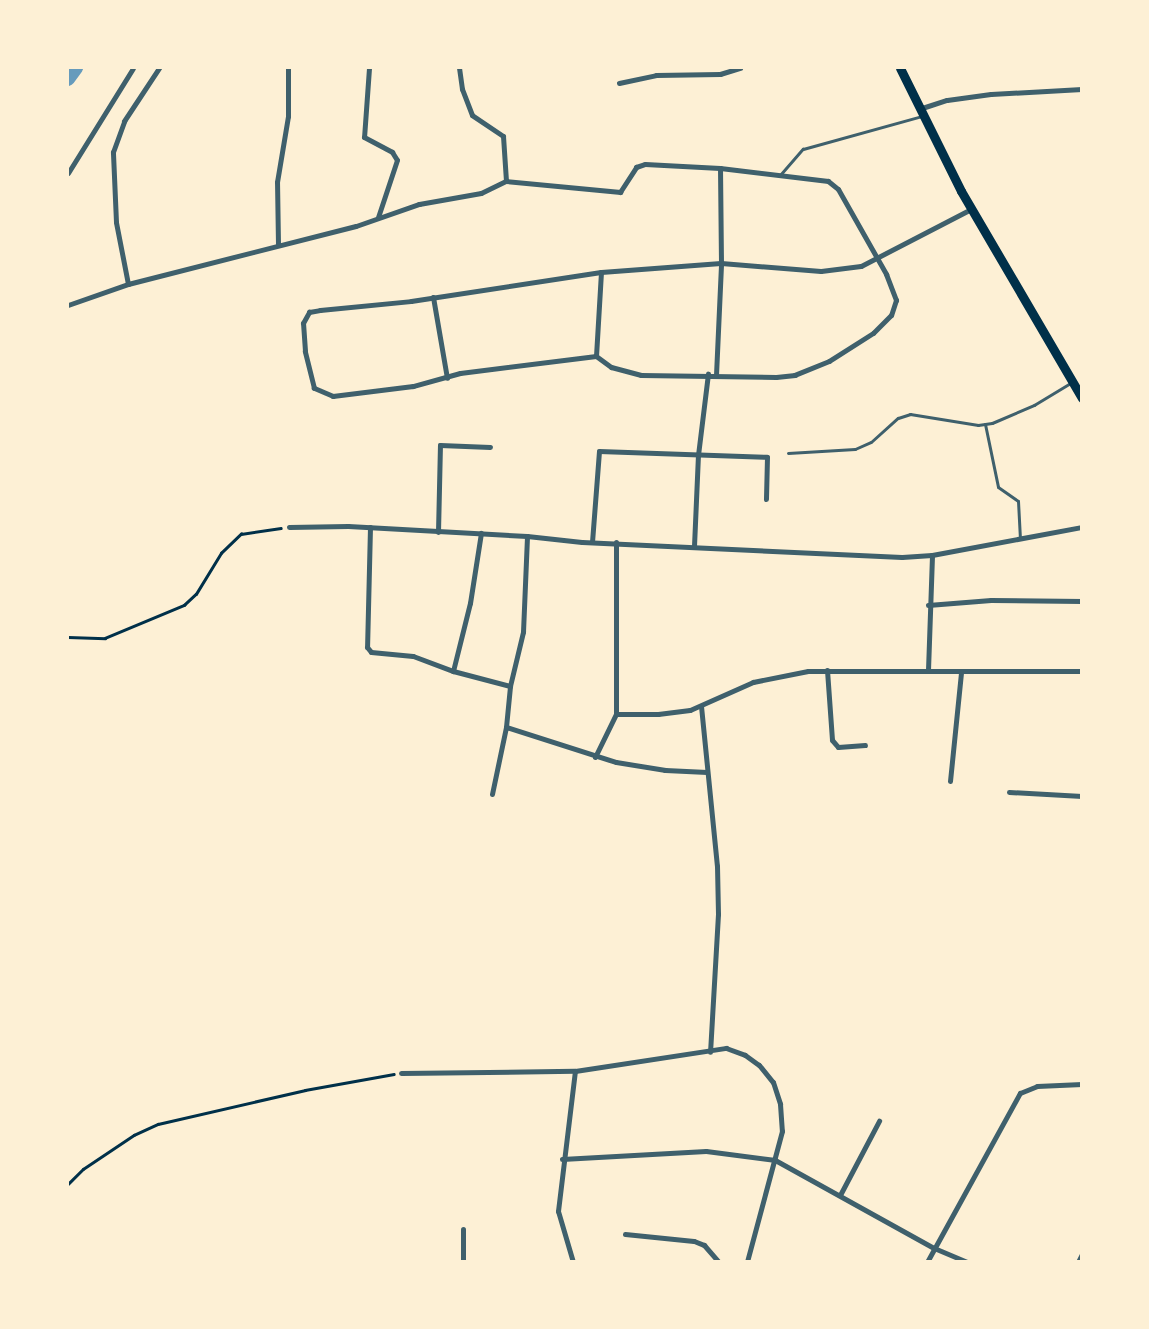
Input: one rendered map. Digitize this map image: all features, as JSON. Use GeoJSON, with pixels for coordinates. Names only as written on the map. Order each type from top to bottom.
{"type":"FeatureCollection","features":[{"type":"Feature","properties":{"kind":"main road"},"geometry":{"type":"LineString","coordinates":[[900,68],[971,208],[1077,381],[1082,398]]}},
{"type":"Feature","properties":{"kind":"street"},"geometry":{"type":"LineString","coordinates":[[68,173],[133,68]]}},
{"type":"Feature","properties":{"kind":"street"},"geometry":{"type":"LineString","coordinates":[[128,284],[116,222],[113,152],[124,121],[159,68]]}},
{"type":"Feature","properties":{"kind":"street"},"geometry":{"type":"LineString","coordinates":[[278,244],[277,182],[288,116],[288,68]]}},
{"type":"Feature","properties":{"kind":"street"},"geometry":{"type":"LineString","coordinates":[[369,68],[364,137],[392,152],[398,160],[378,217]]}},
{"type":"Feature","properties":{"kind":"street"},"geometry":{"type":"LineString","coordinates":[[459,68],[462,89],[472,115],[503,136],[506,181]]}},
{"type":"Feature","properties":{"kind":"street"},"geometry":{"type":"LineString","coordinates":[[618,83],[656,75],[720,74],[740,68]]}},
{"type":"Feature","properties":{"kind":"street"},"geometry":{"type":"LineString","coordinates":[[923,112],[947,100],[991,94],[1082,89]]}},
{"type":"Feature","properties":{"kind":"street"},"geometry":{"type":"LineString","coordinates":[[68,306],[128,284],[278,244],[356,226],[419,204],[482,193],[506,181],[620,192],[640,165],[720,168],[821,179],[835,185],[877,260],[893,289],[896,300],[891,315],[868,337],[829,361],[795,375],[641,375],[611,367],[596,356],[460,373],[447,378],[371,393],[326,396],[314,388],[305,351],[303,323],[309,312],[433,297],[601,272],[721,263],[821,271],[861,266],[877,260],[971,208]]}},
{"type":"Feature","properties":{"kind":"street"},"geometry":{"type":"LineString","coordinates":[[716,375],[721,263],[720,168]]}},
{"type":"Feature","properties":{"kind":"street"},"geometry":{"type":"LineString","coordinates":[[596,356],[601,272]]}},
{"type":"Feature","properties":{"kind":"street"},"geometry":{"type":"LineString","coordinates":[[433,297],[447,378]]}},
{"type":"Feature","properties":{"kind":"street"},"geometry":{"type":"LineString","coordinates":[[694,546],[698,454],[708,374]]}},
{"type":"Feature","properties":{"kind":"street"},"geometry":{"type":"LineString","coordinates":[[438,532],[440,445],[490,447]]}},
{"type":"Feature","properties":{"kind":"street"},"geometry":{"type":"LineString","coordinates":[[592,542],[599,451],[768,457],[766,499]]}},
{"type":"Feature","properties":{"kind":"street"},"geometry":{"type":"LineString","coordinates":[[289,527],[370,527],[527,536],[592,542],[902,557],[932,555],[1082,527]]}},
{"type":"Feature","properties":{"kind":"street"},"geometry":{"type":"LineString","coordinates":[[370,527],[368,647],[371,652],[413,656],[453,671],[510,686]]}},
{"type":"Feature","properties":{"kind":"street"},"geometry":{"type":"LineString","coordinates":[[453,671],[470,603],[481,533]]}},
{"type":"Feature","properties":{"kind":"street"},"geometry":{"type":"LineString","coordinates":[[492,794],[506,727],[510,686],[522,632],[527,536]]}},
{"type":"Feature","properties":{"kind":"street"},"geometry":{"type":"LineString","coordinates":[[595,757],[616,714],[616,542]]}},
{"type":"Feature","properties":{"kind":"street"},"geometry":{"type":"LineString","coordinates":[[928,670],[928,605],[932,555]]}},
{"type":"Feature","properties":{"kind":"street"},"geometry":{"type":"LineString","coordinates":[[928,605],[991,600],[1082,601]]}},
{"type":"Feature","properties":{"kind":"street"},"geometry":{"type":"LineString","coordinates":[[616,714],[658,714],[701,706],[753,682],[826,670],[928,670],[961,673],[1082,671]]}},
{"type":"Feature","properties":{"kind":"street"},"geometry":{"type":"LineString","coordinates":[[826,670],[832,740],[838,747],[865,745]]}},
{"type":"Feature","properties":{"kind":"street"},"geometry":{"type":"LineString","coordinates":[[950,781],[961,673]]}},
{"type":"Feature","properties":{"kind":"street"},"geometry":{"type":"LineString","coordinates":[[701,706],[707,772],[714,811],[718,914],[710,1052]]}},
{"type":"Feature","properties":{"kind":"street"},"geometry":{"type":"LineString","coordinates":[[506,727],[595,757],[649,768],[707,772]]}},
{"type":"Feature","properties":{"kind":"street"},"geometry":{"type":"LineString","coordinates":[[1009,792],[1082,796]]}},
{"type":"Feature","properties":{"kind":"street"},"geometry":{"type":"LineString","coordinates":[[400,1073],[575,1071],[689,1052],[710,1052],[726,1048],[745,1054],[759,1065],[773,1082],[780,1104],[782,1131],[776,1160],[747,1262]]}},
{"type":"Feature","properties":{"kind":"street"},"geometry":{"type":"LineString","coordinates":[[573,1262],[558,1211],[562,1159],[575,1071]]}},
{"type":"Feature","properties":{"kind":"street"},"geometry":{"type":"LineString","coordinates":[[927,1262],[1020,1094],[1037,1086],[1082,1084]]}},
{"type":"Feature","properties":{"kind":"street"},"geometry":{"type":"LineString","coordinates":[[840,1195],[879,1121]]}},
{"type":"Feature","properties":{"kind":"street"},"geometry":{"type":"LineString","coordinates":[[562,1159],[706,1151],[776,1160],[934,1248],[967,1262]]}},
{"type":"Feature","properties":{"kind":"street"},"geometry":{"type":"LineString","coordinates":[[463,1229],[463,1262]]}},
{"type":"Feature","properties":{"kind":"street"},"geometry":{"type":"LineString","coordinates":[[625,1234],[694,1241],[704,1245],[720,1262]]}},
{"type":"Feature","properties":{"kind":"street"},"geometry":{"type":"LineString","coordinates":[[1078,1262],[1082,1254]]}},
{"type":"Feature","properties":{"kind":"lane"},"geometry":{"type":"LineString","coordinates":[[780,176],[803,149],[923,112]]}},
{"type":"Feature","properties":{"kind":"lane"},"geometry":{"type":"LineString","coordinates":[[788,453],[855,449],[872,442],[898,418],[910,414],[985,424],[1034,405],[1077,381]]}},
{"type":"Feature","properties":{"kind":"lane"},"geometry":{"type":"LineString","coordinates":[[985,424],[998,487],[1018,501],[1020,539]]}},
{"type":"Feature","properties":{"kind":"path"},"geometry":{"type":"LineString","coordinates":[[68,637],[105,638],[184,605],[196,594],[221,554],[241,534],[253,530],[289,527]]}},
{"type":"Feature","properties":{"kind":"path"},"geometry":{"type":"LineString","coordinates":[[68,1184],[83,1169],[134,1135],[158,1124],[305,1090],[400,1073]]}},
{"type":"Feature","properties":{"kind":"waterway"},"geometry":{"type":"LineString","coordinates":[[68,79],[76,68]]}}]}
